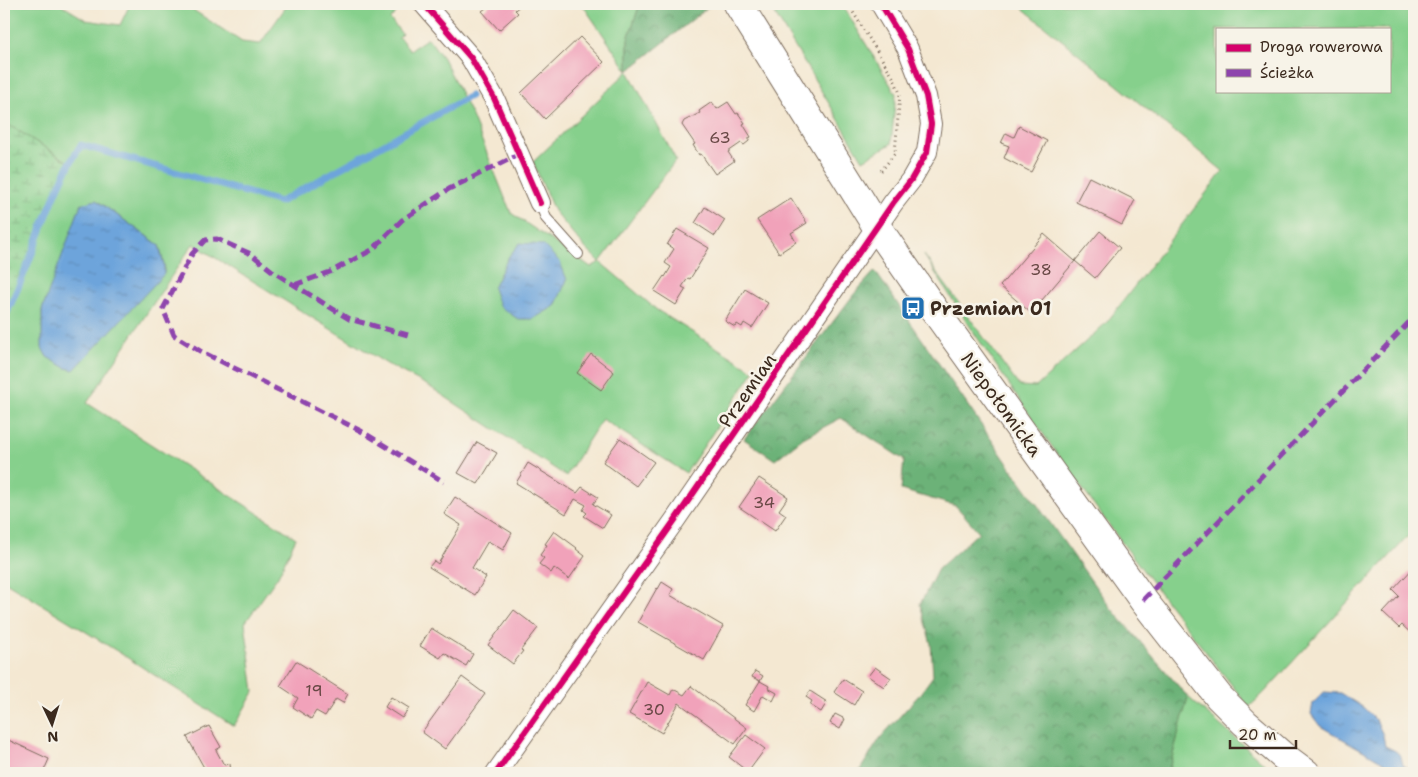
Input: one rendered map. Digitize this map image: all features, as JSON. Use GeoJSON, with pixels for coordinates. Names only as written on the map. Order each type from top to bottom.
{"type":"FeatureCollection","features":[{"type":"Feature","properties":{"kind":"main road","name":"Niepołomicka"},"geometry":{"type":"LineString","coordinates":[[738,4],[877,227],[1148,607],[1219,697],[1245,723],[1306,773]]}},
{"type":"Feature","properties":{"kind":"street"},"geometry":{"type":"LineString","coordinates":[[424,4],[471,58],[494,98],[540,203]]}},
{"type":"Feature","properties":{"kind":"street","name":"Przemian"},"geometry":{"type":"LineString","coordinates":[[496,773],[675,520],[893,203],[911,180],[927,152],[931,124],[926,96],[908,49],[881,4]]}},
{"type":"Feature","properties":{"kind":"lane"},"geometry":{"type":"LineString","coordinates":[[540,203],[546,218],[578,254]]}},
{"type":"Feature","properties":{"kind":"path"},"geometry":{"type":"LineString","coordinates":[[848,4],[893,77],[900,93],[895,153],[879,173]]}},
{"type":"Feature","properties":{"kind":"green space"},"geometry":{"type":"Polygon","coordinates":[[[4,4],[60,4],[86,20],[120,25],[130,4],[184,4],[242,42],[260,44],[288,4],[402,4],[404,5],[390,19],[402,34],[399,37],[410,50],[428,38],[443,58],[472,116],[511,213],[591,267],[600,262],[657,310],[754,371],[686,473],[602,419],[566,476],[427,385],[387,364],[193,244],[87,403],[296,538],[278,576],[245,623],[254,692],[234,726],[4,581],[4,319],[70,163],[4,122],[4,4]],[[96,200],[42,310],[43,348],[47,357],[164,274],[164,265],[159,245],[96,200]]]}},
{"type":"Feature","properties":{"kind":"green space"},"geometry":{"type":"Polygon","coordinates":[[[582,4],[640,4],[628,39],[628,71],[582,4]]]}},
{"type":"Feature","properties":{"kind":"green space"},"geometry":{"type":"Polygon","coordinates":[[[640,4],[712,4],[628,71],[628,39],[640,4]]]}},
{"type":"Feature","properties":{"kind":"green space"},"geometry":{"type":"Polygon","coordinates":[[[769,4],[842,4],[896,94],[891,144],[863,160],[769,4]]]}},
{"type":"Feature","properties":{"kind":"green space"},"geometry":{"type":"Polygon","coordinates":[[[1022,4],[1414,4],[1414,530],[1249,707],[1155,587],[1057,454],[924,255],[1019,386],[1036,387],[1107,322],[1223,171],[1021,7],[1022,4]]]}},
{"type":"Feature","properties":{"kind":"green space"},"geometry":{"type":"Polygon","coordinates":[[[628,71],[676,160],[600,262],[586,249],[554,211],[533,162],[628,71]]]}},
{"type":"Feature","properties":{"kind":"green space"},"geometry":{"type":"Polygon","coordinates":[[[4,122],[70,163],[4,319],[4,122]]]}},
{"type":"Feature","properties":{"kind":"green space"},"geometry":{"type":"Polygon","coordinates":[[[875,271],[1110,607],[1188,697],[1168,773],[858,773],[881,737],[919,695],[933,676],[931,644],[920,604],[938,569],[979,532],[956,506],[901,490],[904,460],[841,418],[803,438],[775,460],[744,439],[854,294],[875,271]]]}},
{"type":"Feature","properties":{"kind":"green space"},"geometry":{"type":"Polygon","coordinates":[[[1188,697],[1275,773],[1168,773],[1188,697]]]}},
{"type":"Feature","properties":{"kind":"water"},"geometry":{"type":"Polygon","coordinates":[[[96,200],[159,245],[164,265],[164,274],[74,370],[66,368],[47,357],[42,348],[42,310],[81,204],[96,200]]]}},
{"type":"Feature","properties":{"kind":"water"},"geometry":{"type":"Polygon","coordinates":[[[520,243],[543,245],[560,262],[567,280],[555,306],[533,319],[518,319],[499,306],[493,288],[509,256],[520,243]]]}},
{"type":"Feature","properties":{"kind":"water"},"geometry":{"type":"Polygon","coordinates":[[[1324,692],[1340,693],[1364,708],[1376,720],[1383,735],[1385,746],[1397,752],[1401,757],[1403,765],[1414,773],[1397,773],[1390,766],[1320,726],[1311,714],[1313,703],[1324,692]]]}},
{"type":"Feature","properties":{"kind":"building"},"geometry":{"type":"Polygon","coordinates":[[[489,4],[522,4],[515,10],[518,13],[499,30],[482,11],[489,4]]]}},
{"type":"Feature","properties":{"kind":"building"},"geometry":{"type":"Polygon","coordinates":[[[580,37],[604,62],[545,119],[521,93],[580,37]]]}},
{"type":"Feature","properties":{"kind":"building"},"geometry":{"type":"Polygon","coordinates":[[[712,102],[717,109],[728,102],[745,123],[743,124],[751,137],[744,145],[741,143],[728,152],[734,161],[715,174],[701,154],[699,155],[693,145],[695,144],[682,125],[684,121],[700,113],[699,111],[712,102]]]}},
{"type":"Feature","properties":{"kind":"building"},"geometry":{"type":"Polygon","coordinates":[[[1019,126],[1047,141],[1031,172],[1004,158],[1009,146],[1001,143],[1006,133],[1014,137],[1019,126]]]}},
{"type":"Feature","properties":{"kind":"building"},"geometry":{"type":"Polygon","coordinates":[[[1089,177],[1135,200],[1122,225],[1076,202],[1089,177]]]}},
{"type":"Feature","properties":{"kind":"building"},"geometry":{"type":"Polygon","coordinates":[[[791,198],[807,223],[791,233],[796,242],[779,253],[757,220],[791,198]]]}},
{"type":"Feature","properties":{"kind":"building"},"geometry":{"type":"Polygon","coordinates":[[[705,207],[725,220],[715,236],[695,223],[705,207]]]}},
{"type":"Feature","properties":{"kind":"building"},"geometry":{"type":"Polygon","coordinates":[[[677,229],[709,248],[690,279],[688,278],[682,287],[686,289],[676,305],[654,291],[671,267],[665,263],[674,249],[667,245],[677,229]]]}},
{"type":"Feature","properties":{"kind":"building"},"geometry":{"type":"Polygon","coordinates":[[[1100,231],[1120,248],[1095,278],[1075,261],[1100,231]]]}},
{"type":"Feature","properties":{"kind":"building"},"geometry":{"type":"Polygon","coordinates":[[[1044,234],[1075,261],[1031,313],[1000,286],[1044,234]]]}},
{"type":"Feature","properties":{"kind":"building"},"geometry":{"type":"Polygon","coordinates":[[[745,289],[768,303],[752,328],[744,323],[742,327],[737,324],[735,327],[725,321],[745,289]]]}},
{"type":"Feature","properties":{"kind":"building"},"geometry":{"type":"Polygon","coordinates":[[[591,354],[614,372],[601,390],[577,373],[591,354]]]}},
{"type":"Feature","properties":{"kind":"building"},"geometry":{"type":"Polygon","coordinates":[[[620,438],[654,462],[636,486],[603,462],[620,438]]]}},
{"type":"Feature","properties":{"kind":"building"},"geometry":{"type":"Polygon","coordinates":[[[477,442],[497,453],[478,484],[458,473],[477,442]]]}},
{"type":"Feature","properties":{"kind":"building"},"geometry":{"type":"Polygon","coordinates":[[[528,463],[577,493],[582,487],[598,497],[593,504],[611,515],[603,528],[584,516],[587,513],[583,510],[586,505],[575,499],[566,514],[516,483],[528,463]]]}},
{"type":"Feature","properties":{"kind":"building"},"geometry":{"type":"Polygon","coordinates":[[[759,478],[788,497],[779,510],[786,515],[775,531],[739,507],[759,478]]]}},
{"type":"Feature","properties":{"kind":"building"},"geometry":{"type":"Polygon","coordinates":[[[455,497],[512,533],[503,550],[488,541],[472,568],[486,577],[475,595],[429,567],[434,561],[438,564],[461,525],[444,514],[455,497]]]}},
{"type":"Feature","properties":{"kind":"building"},"geometry":{"type":"Polygon","coordinates":[[[554,531],[585,556],[569,579],[554,568],[551,573],[539,564],[544,558],[540,555],[547,545],[545,544],[554,531]]]}},
{"type":"Feature","properties":{"kind":"building"},"geometry":{"type":"Polygon","coordinates":[[[1414,567],[1414,636],[1402,625],[1399,628],[1383,613],[1399,596],[1393,590],[1414,567]]]}},
{"type":"Feature","properties":{"kind":"building"},"geometry":{"type":"Polygon","coordinates":[[[662,582],[673,589],[670,595],[723,626],[704,660],[638,622],[662,582]]]}},
{"type":"Feature","properties":{"kind":"building"},"geometry":{"type":"Polygon","coordinates":[[[514,610],[538,628],[513,664],[488,645],[514,610]]]}},
{"type":"Feature","properties":{"kind":"building"},"geometry":{"type":"Polygon","coordinates":[[[431,628],[473,654],[466,666],[444,653],[440,658],[420,646],[431,628]]]}},
{"type":"Feature","properties":{"kind":"building"},"geometry":{"type":"Polygon","coordinates":[[[296,661],[348,694],[343,703],[336,699],[325,716],[316,711],[311,719],[293,707],[298,698],[280,686],[296,661]]]}},
{"type":"Feature","properties":{"kind":"building"},"geometry":{"type":"Polygon","coordinates":[[[875,667],[891,678],[884,687],[868,676],[875,667]]]}},
{"type":"Feature","properties":{"kind":"building"},"geometry":{"type":"Polygon","coordinates":[[[755,671],[763,676],[760,681],[752,677],[755,671]]]}},
{"type":"Feature","properties":{"kind":"building"},"geometry":{"type":"Polygon","coordinates":[[[462,677],[485,694],[445,749],[422,732],[462,677]]]}},
{"type":"Feature","properties":{"kind":"building"},"geometry":{"type":"Polygon","coordinates":[[[843,679],[862,691],[854,705],[834,692],[843,679]]]}},
{"type":"Feature","properties":{"kind":"building"},"geometry":{"type":"Polygon","coordinates":[[[760,681],[777,693],[773,701],[763,695],[754,711],[745,705],[760,681]]]}},
{"type":"Feature","properties":{"kind":"building"},"geometry":{"type":"Polygon","coordinates":[[[647,682],[670,695],[673,689],[684,695],[691,686],[747,728],[735,744],[679,703],[662,733],[629,714],[647,682]]]}},
{"type":"Feature","properties":{"kind":"building"},"geometry":{"type":"Polygon","coordinates":[[[810,691],[827,702],[821,712],[810,705],[812,701],[806,697],[810,691]]]}},
{"type":"Feature","properties":{"kind":"building"},"geometry":{"type":"Polygon","coordinates":[[[391,697],[409,708],[402,718],[385,707],[391,697]]]}},
{"type":"Feature","properties":{"kind":"building"},"geometry":{"type":"Polygon","coordinates":[[[835,714],[845,719],[840,729],[830,723],[835,714]]]}},
{"type":"Feature","properties":{"kind":"building"},"geometry":{"type":"Polygon","coordinates":[[[209,726],[221,747],[216,750],[224,765],[230,764],[231,773],[207,773],[187,737],[209,726]]]}},
{"type":"Feature","properties":{"kind":"building"},"geometry":{"type":"Polygon","coordinates":[[[746,735],[765,749],[748,772],[729,757],[746,735]]]}},
{"type":"Feature","properties":{"kind":"building"},"geometry":{"type":"Polygon","coordinates":[[[4,738],[49,759],[43,773],[4,773],[4,738]]]}},
{"type":"Feature","properties":{"kind":"waterway"},"geometry":{"type":"LineString","coordinates":[[4,319],[58,189],[81,145],[280,202],[470,96]]}},
{"type":"Feature","properties":{"kind":"marked path"},"geometry":{"type":"LineString","coordinates":[[294,285],[330,272],[372,250],[402,220],[449,189],[518,155]]}},
{"type":"Feature","properties":{"kind":"marked path"},"geometry":{"type":"LineString","coordinates":[[408,335],[349,319],[275,273],[251,254],[217,239],[205,240],[192,254],[163,309],[174,335],[200,351],[361,431],[444,482]]}},
{"type":"Feature","properties":{"kind":"marked path"},"geometry":{"type":"LineString","coordinates":[[1143,600],[1414,317]]}},
{"type":"Feature","properties":{"kind":"cycle path"},"geometry":{"type":"LineString","coordinates":[[424,4],[471,58],[494,98],[540,203]]}},
{"type":"Feature","properties":{"kind":"cycle path"},"geometry":{"type":"LineString","coordinates":[[496,773],[675,520],[893,203],[911,180],[927,152],[931,124],[926,96],[908,49],[881,4]]}},
{"type":"Feature","properties":{"kind":"place","name":"Przemian 01"},"geometry":{"type":"Point","coordinates":[913,308]}}]}
